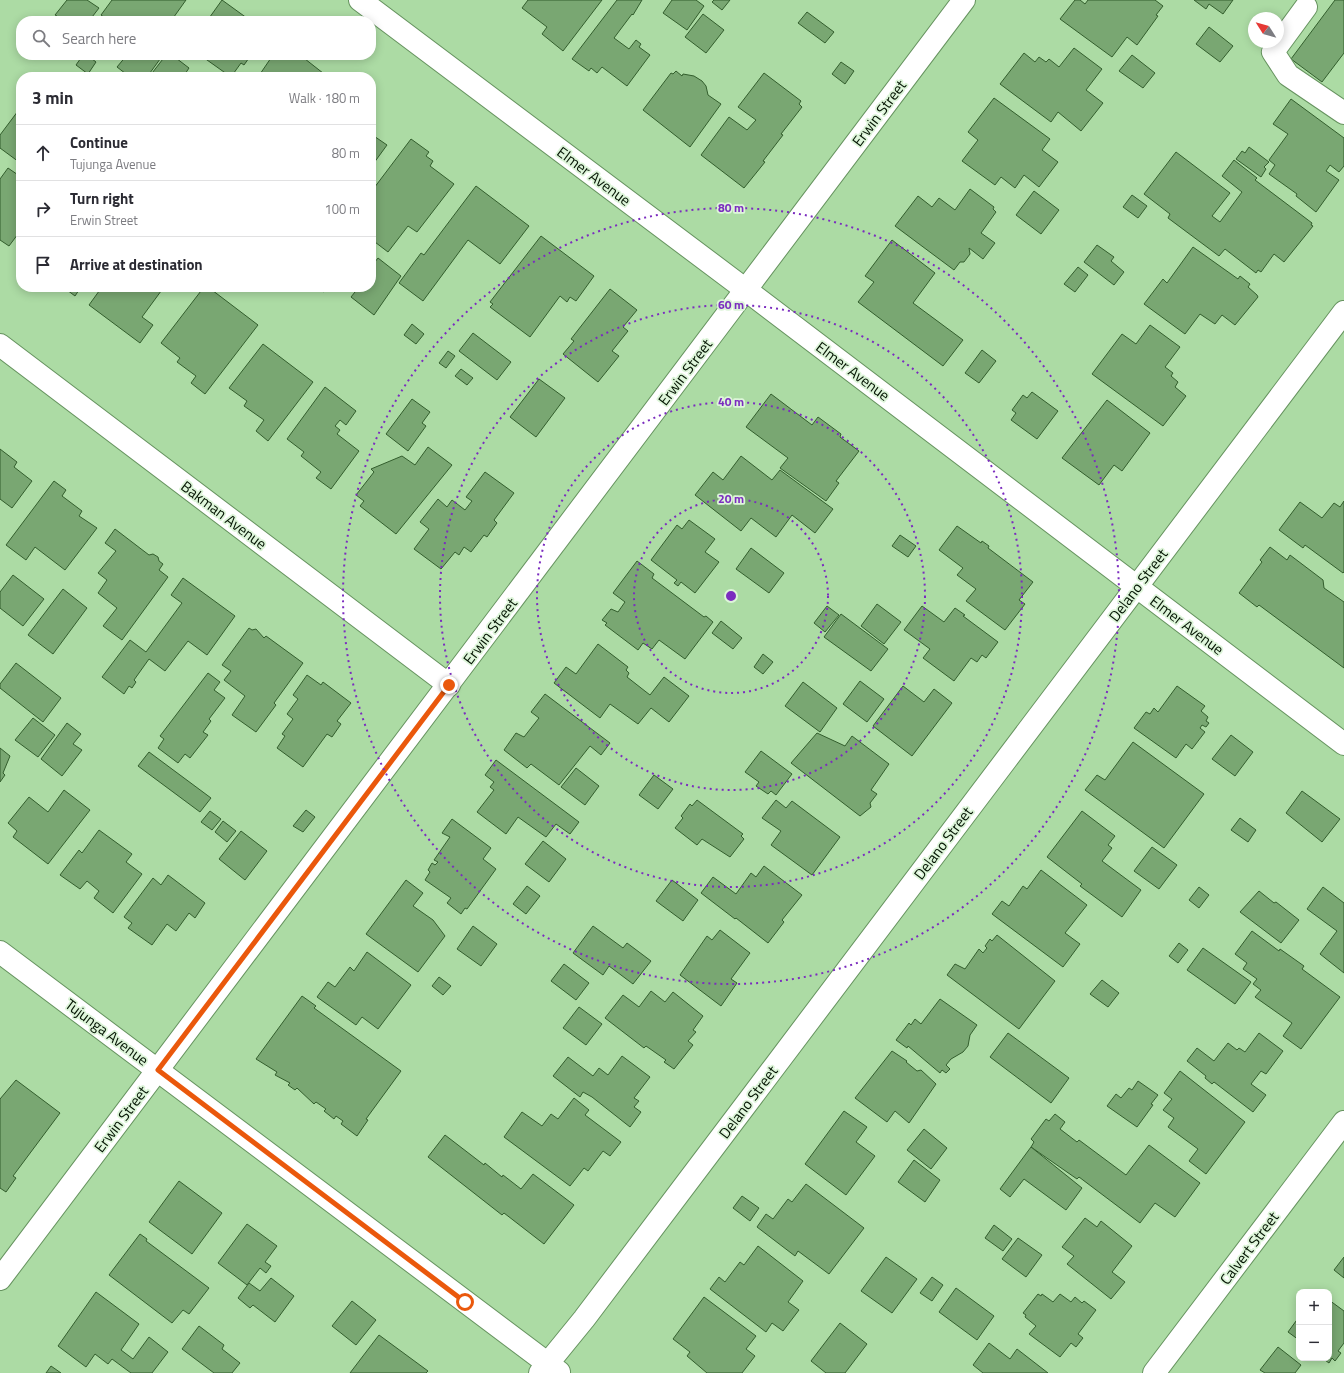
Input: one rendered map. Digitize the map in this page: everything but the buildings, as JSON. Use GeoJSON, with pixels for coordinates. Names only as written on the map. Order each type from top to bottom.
{"type":"FeatureCollection","features":[{"type":"Feature","properties":{"kind":"street","name":"Elmer Avenue"},"geometry":{"type":"LineString","coordinates":[[360,0],[746,290],[1344,744]]}},
{"type":"Feature","properties":{"kind":"street","name":"Erwin Street"},"geometry":{"type":"LineString","coordinates":[[0,1279],[964,0]]}},
{"type":"Feature","properties":{"kind":"street"},"geometry":{"type":"LineString","coordinates":[[1306,7],[1273,52],[1288,75],[1344,113]]}},
{"type":"Feature","properties":{"kind":"street","name":"Delano Street"},"geometry":{"type":"LineString","coordinates":[[549,1370],[589,1313],[1344,312]]}},
{"type":"Feature","properties":{"kind":"street","name":"Bakman Avenue"},"geometry":{"type":"LineString","coordinates":[[0,345],[449,685]]}},
{"type":"Feature","properties":{"kind":"street","name":"Tujunga Avenue"},"geometry":{"type":"LineString","coordinates":[[0,952],[158,1070],[549,1370]]}},
{"type":"Feature","properties":{"kind":"street","name":"Calvert Street"},"geometry":{"type":"LineString","coordinates":[[1154,1373],[1344,1122]]}},
{"type":"Feature","properties":{"kind":"route"},"geometry":{"type":"LineString","coordinates":[[449,685],[158,1070],[465,1302]]}}]}
